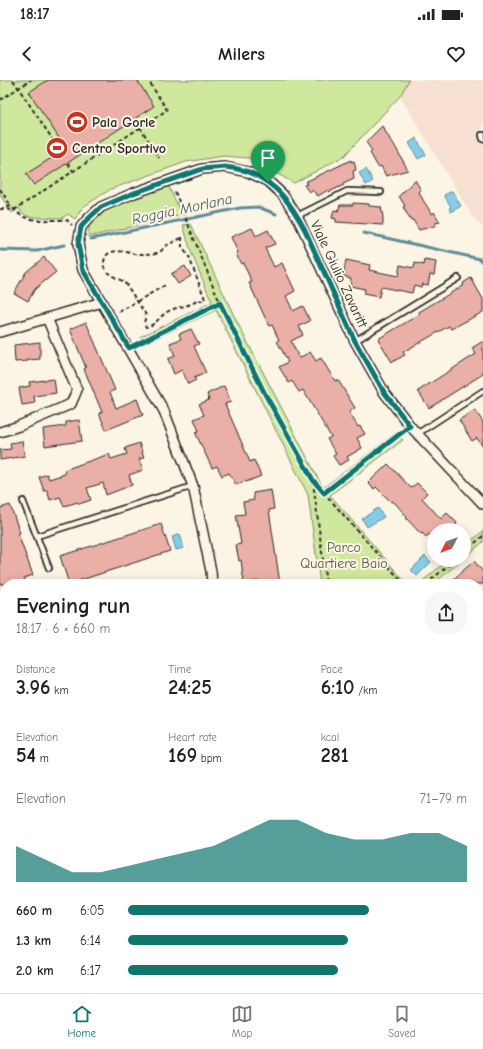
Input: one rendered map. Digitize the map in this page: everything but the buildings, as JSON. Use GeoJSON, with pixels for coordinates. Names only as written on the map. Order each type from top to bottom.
{"type":"FeatureCollection","features":[{"type":"Feature","properties":{"kind":"street","name":"Viale Giulio Zavaritt"},"geometry":{"type":"LineString","coordinates":[[81,227],[101,207],[134,193],[202,169],[225,167],[248,172],[268,182],[283,195],[298,216],[355,341],[384,392],[417,434],[483,503]]}},
{"type":"Feature","properties":{"kind":"street"},"geometry":{"type":"LineString","coordinates":[[81,227],[78,244],[83,270],[164,411],[193,486],[212,579]]}},
{"type":"Feature","properties":{"kind":"street"},"geometry":{"type":"LineString","coordinates":[[0,332],[102,302]]}},
{"type":"Feature","properties":{"kind":"street"},"geometry":{"type":"LineString","coordinates":[[0,432],[19,426],[71,404],[77,390],[47,318]]}},
{"type":"Feature","properties":{"kind":"lane"},"geometry":{"type":"LineString","coordinates":[[483,135],[483,138]]}},
{"type":"Feature","properties":{"kind":"lane"},"geometry":{"type":"LineString","coordinates":[[298,216],[347,191],[381,192]]}},
{"type":"Feature","properties":{"kind":"lane"},"geometry":{"type":"LineString","coordinates":[[355,341],[458,278]]}},
{"type":"Feature","properties":{"kind":"lane"},"geometry":{"type":"LineString","coordinates":[[417,434],[483,391]]}},
{"type":"Feature","properties":{"kind":"lane"},"geometry":{"type":"LineString","coordinates":[[37,536],[193,486]]}},
{"type":"Feature","properties":{"kind":"lane"},"geometry":{"type":"LineString","coordinates":[[24,501],[49,568]]}},
{"type":"Feature","properties":{"kind":"path"},"geometry":{"type":"LineString","coordinates":[[13,80],[61,152]]}},
{"type":"Feature","properties":{"kind":"path"},"geometry":{"type":"LineString","coordinates":[[0,100],[31,80]]}},
{"type":"Feature","properties":{"kind":"path"},"geometry":{"type":"LineString","coordinates":[[0,209],[14,210],[167,110],[148,80]]}},
{"type":"Feature","properties":{"kind":"path"},"geometry":{"type":"LineString","coordinates":[[140,127],[159,158]]}},
{"type":"Feature","properties":{"kind":"path"},"geometry":{"type":"LineString","coordinates":[[68,163],[73,171]]}},
{"type":"Feature","properties":{"kind":"path"},"geometry":{"type":"LineString","coordinates":[[0,189],[14,210],[23,217],[35,220],[67,220],[72,225],[81,227]]}},
{"type":"Feature","properties":{"kind":"path"},"geometry":{"type":"LineString","coordinates":[[175,192],[220,303],[265,394],[313,480],[400,579]]}},
{"type":"Feature","properties":{"kind":"path"},"geometry":{"type":"LineString","coordinates":[[182,237],[182,247],[189,257],[205,299],[203,301],[198,300],[192,304],[174,308],[166,312],[157,322],[146,327],[144,323],[146,315],[137,302],[126,284],[122,280],[108,273],[104,268],[106,255],[115,251],[142,254],[159,253],[167,245],[178,241],[182,237]]}},
{"type":"Feature","properties":{"kind":"path"},"geometry":{"type":"LineString","coordinates":[[111,317],[167,284]]}},
{"type":"Feature","properties":{"kind":"path"},"geometry":{"type":"LineString","coordinates":[[129,348],[220,303]]}},
{"type":"Feature","properties":{"kind":"path"},"geometry":{"type":"LineString","coordinates":[[324,493],[410,426]]}},
{"type":"Feature","properties":{"kind":"path"},"geometry":{"type":"LineString","coordinates":[[313,480],[325,579]]}},
{"type":"Feature","properties":{"kind":"path"},"geometry":{"type":"LineString","coordinates":[[471,546],[483,536]]}},
{"type":"Feature","properties":{"kind":"path"},"geometry":{"type":"LineString","coordinates":[[432,579],[447,567]]}},
{"type":"Feature","properties":{"kind":"shaded area"},"geometry":{"type":"Polygon","coordinates":[[[409,80],[483,80],[483,228],[472,216],[400,96],[409,80]]]}},
{"type":"Feature","properties":{"kind":"green space"},"geometry":{"type":"Polygon","coordinates":[[[0,80],[409,80],[400,96],[344,156],[294,183],[249,158],[223,156],[186,162],[111,189],[83,207],[75,219],[68,214],[62,218],[27,216],[21,212],[19,208],[12,213],[0,195],[0,80]]]}},
{"type":"Feature","properties":{"kind":"green space"},"geometry":{"type":"Polygon","coordinates":[[[168,185],[182,215],[88,237],[90,221],[103,210],[168,185]]]}},
{"type":"Feature","properties":{"kind":"green space","name":"Parco Quartiere Baio"},"geometry":{"type":"Polygon","coordinates":[[[191,224],[236,320],[323,488],[396,433],[403,440],[330,495],[403,579],[319,579],[308,495],[216,310],[143,344],[140,337],[212,302],[191,252],[183,225],[191,224]]]}},
{"type":"Feature","properties":{"kind":"green space"},"geometry":{"type":"Polygon","coordinates":[[[483,531],[483,542],[471,552],[471,541],[483,531]]]}},
{"type":"Feature","properties":{"kind":"green space"},"geometry":{"type":"Polygon","coordinates":[[[440,567],[454,567],[439,579],[425,579],[440,567]]]}},
{"type":"Feature","properties":{"kind":"water"},"geometry":{"type":"Polygon","coordinates":[[[416,138],[426,155],[418,159],[409,143],[416,138]]]}},
{"type":"Feature","properties":{"kind":"water"},"geometry":{"type":"Polygon","coordinates":[[[366,169],[373,181],[366,185],[359,173],[366,169]]]}},
{"type":"Feature","properties":{"kind":"water"},"geometry":{"type":"Polygon","coordinates":[[[452,191],[461,206],[451,212],[449,208],[451,207],[444,195],[452,191]]]}},
{"type":"Feature","properties":{"kind":"water"},"geometry":{"type":"Polygon","coordinates":[[[378,508],[384,517],[367,527],[362,519],[378,508]]]}},
{"type":"Feature","properties":{"kind":"water"},"geometry":{"type":"Polygon","coordinates":[[[180,534],[184,548],[176,550],[172,537],[180,534]]]}},
{"type":"Feature","properties":{"kind":"water"},"geometry":{"type":"Polygon","coordinates":[[[425,556],[427,558],[427,566],[417,576],[411,570],[425,556]]]}},
{"type":"Feature","properties":{"kind":"waterway","name":"Roggia Morlana"},"geometry":{"type":"LineString","coordinates":[[91,239],[240,208],[258,207],[276,214]]}},
{"type":"Feature","properties":{"kind":"waterway","name":"Roggia Morlana"},"geometry":{"type":"LineString","coordinates":[[364,233],[480,259],[483,262]]}},
{"type":"Feature","properties":{"kind":"waterway","name":"Roggia Morlana"},"geometry":{"type":"LineString","coordinates":[[0,250],[37,251],[64,245]]}},
{"type":"Feature","properties":{"kind":"place","name":"Pala Gorle"},"geometry":{"type":"Point","coordinates":[77,122]}},
{"type":"Feature","properties":{"kind":"place","name":"Centro Sportivo"},"geometry":{"type":"Point","coordinates":[57,148]}},
{"type":"Feature","properties":{"kind":"route"},"geometry":{"type":"LineString","coordinates":[[225,167],[248,172],[268,182],[283,195],[298,216],[355,341],[384,392],[410,426],[324,493],[313,480],[265,394],[220,303],[129,348],[91,285],[83,270],[79,255],[78,244],[81,227],[88,219],[101,207],[134,193],[202,169],[225,167]]}}]}
